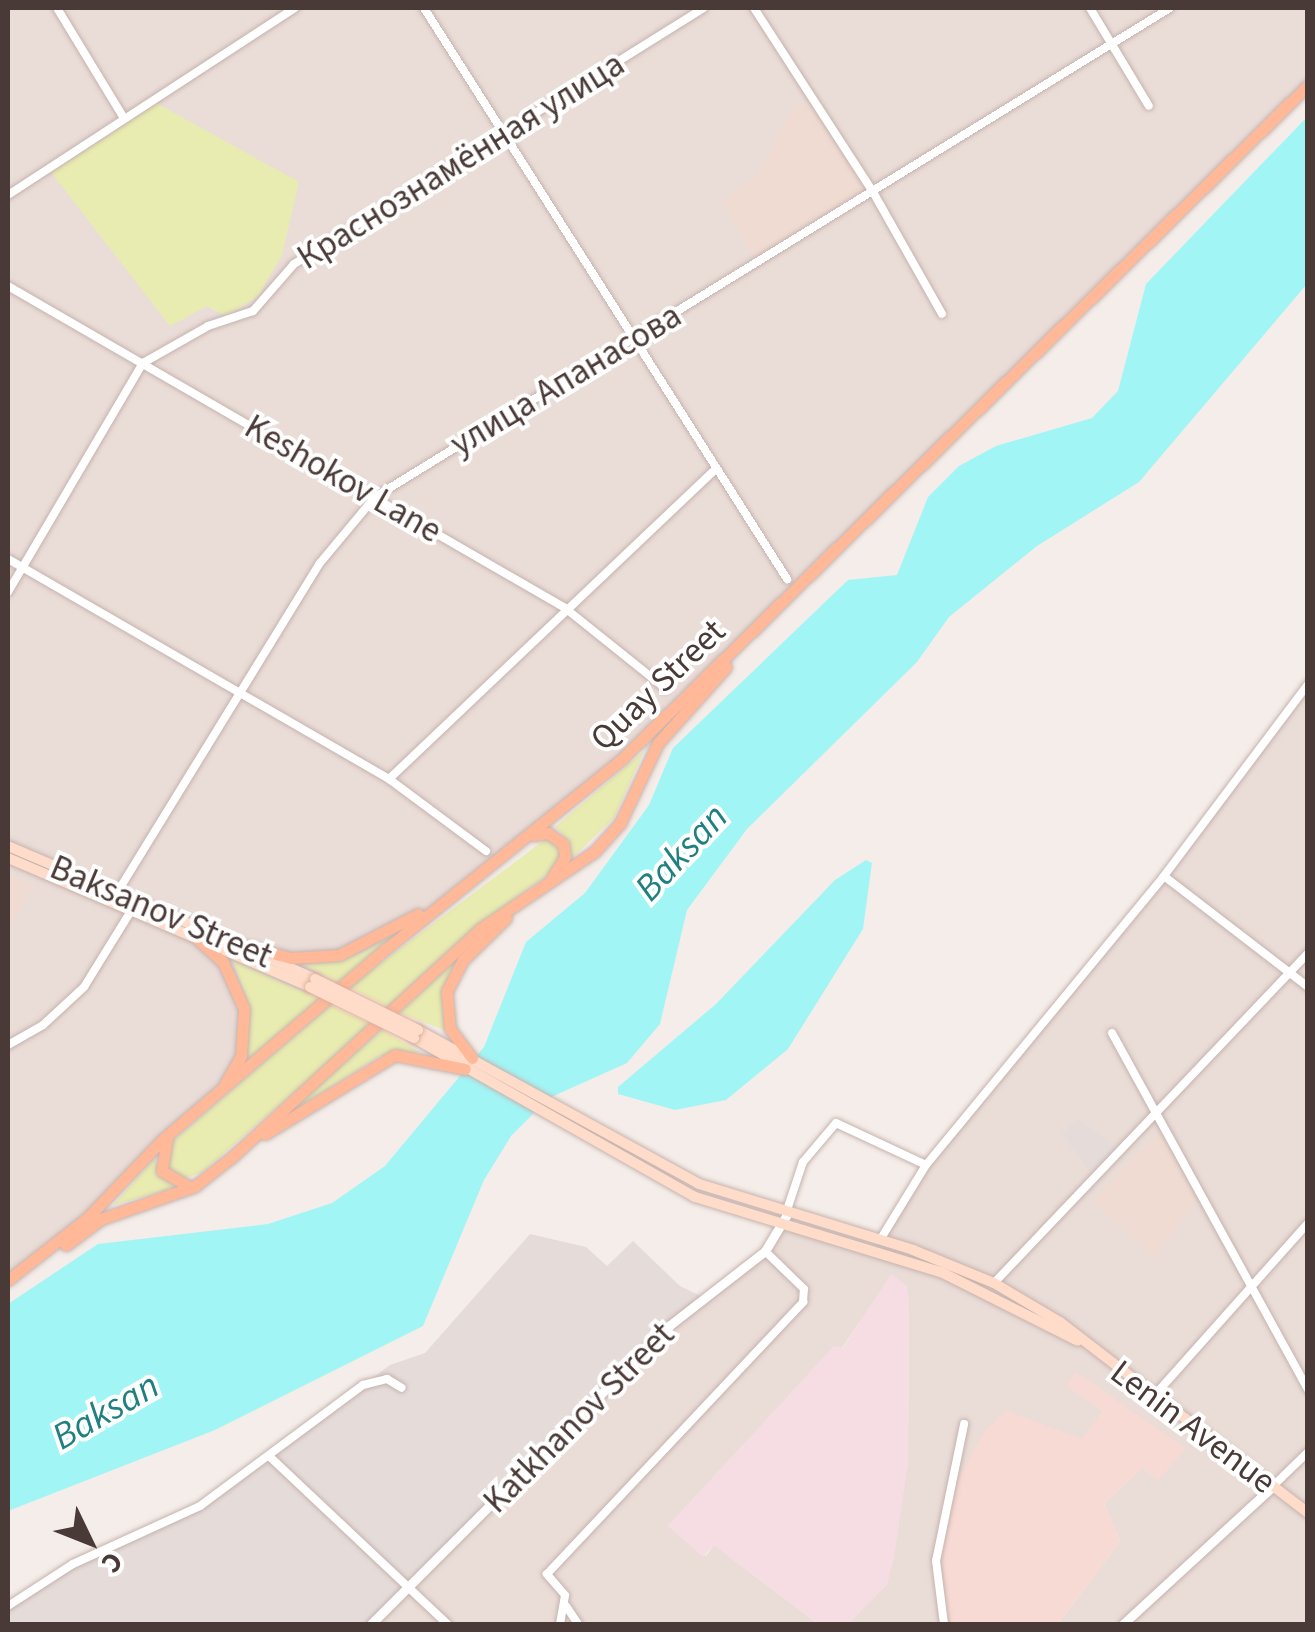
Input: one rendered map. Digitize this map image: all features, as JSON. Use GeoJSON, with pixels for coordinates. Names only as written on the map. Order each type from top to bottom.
{"type":"FeatureCollection","features":[{"type":"Feature","properties":{"kind":"main road","name":"Quay Street"},"geometry":{"type":"LineString","coordinates":[[8,1283],[87,1218],[173,1131],[448,898],[623,758],[1308,85]]}},
{"type":"Feature","properties":{"kind":"main road"},"geometry":{"type":"LineString","coordinates":[[8,1283],[101,1219],[196,1186],[480,929],[609,837],[658,743],[765,620]]}},
{"type":"Feature","properties":{"kind":"main road"},"geometry":{"type":"LineString","coordinates":[[530,836],[554,835],[565,850],[542,888]]}},
{"type":"Feature","properties":{"kind":"main road","name":"Baksanov Street"},"geometry":{"type":"LineString","coordinates":[[8,846],[114,898],[131,911],[313,983]]}},
{"type":"Feature","properties":{"kind":"main road","name":"Baksanov Street"},"geometry":{"type":"LineString","coordinates":[[8,858],[233,943],[313,983]]}},
{"type":"Feature","properties":{"kind":"main road"},"geometry":{"type":"LineString","coordinates":[[233,943],[291,958],[338,956],[448,898]]}},
{"type":"Feature","properties":{"kind":"main road"},"geometry":{"type":"LineString","coordinates":[[469,1063],[447,1022],[447,991],[470,952],[528,898]]}},
{"type":"Feature","properties":{"kind":"main road"},"geometry":{"type":"LineString","coordinates":[[194,936],[227,968],[245,1021],[237,1068],[201,1109]]}},
{"type":"Feature","properties":{"kind":"main road"},"geometry":{"type":"LineString","coordinates":[[313,983],[552,1103],[682,1176],[784,1221]]}},
{"type":"Feature","properties":{"kind":"main road"},"geometry":{"type":"LineString","coordinates":[[231,1158],[383,1059],[420,1055],[469,1063],[546,1115],[695,1198],[784,1221]]}},
{"type":"Feature","properties":{"kind":"main road"},"geometry":{"type":"LineString","coordinates":[[173,1131],[162,1150],[162,1171],[179,1185],[196,1186]]}},
{"type":"Feature","properties":{"kind":"main road","name":"Lenin Avenue"},"geometry":{"type":"LineString","coordinates":[[784,1221],[880,1240],[994,1283],[1060,1322],[1078,1341],[1308,1513]]}},
{"type":"Feature","properties":{"kind":"main road","name":"Lenin Avenue"},"geometry":{"type":"LineString","coordinates":[[784,1221],[941,1272],[1078,1341]]}},
{"type":"Feature","properties":{"kind":"street"},"geometry":{"type":"LineString","coordinates":[[56,8],[122,115]]}},
{"type":"Feature","properties":{"kind":"street"},"geometry":{"type":"LineString","coordinates":[[8,195],[122,115],[296,8]]}},
{"type":"Feature","properties":{"kind":"street"},"geometry":{"type":"LineString","coordinates":[[424,8],[713,472],[787,579]]}},
{"type":"Feature","properties":{"kind":"street","name":"Краснознамённая улица"},"geometry":{"type":"LineString","coordinates":[[143,363],[208,326],[253,311],[294,264],[704,8]]}},
{"type":"Feature","properties":{"kind":"street"},"geometry":{"type":"LineString","coordinates":[[754,8],[873,192],[942,314]]}},
{"type":"Feature","properties":{"kind":"street"},"geometry":{"type":"LineString","coordinates":[[1090,8],[1150,106]]}},
{"type":"Feature","properties":{"kind":"street","name":"улица Апанасова"},"geometry":{"type":"LineString","coordinates":[[114,898],[236,692],[320,564],[375,497],[1170,8]]}},
{"type":"Feature","properties":{"kind":"street","name":"Keshokov Lane"},"geometry":{"type":"LineString","coordinates":[[8,286],[565,608],[666,689]]}},
{"type":"Feature","properties":{"kind":"street"},"geometry":{"type":"LineString","coordinates":[[8,592],[143,363]]}},
{"type":"Feature","properties":{"kind":"street"},"geometry":{"type":"LineString","coordinates":[[389,779],[565,608],[713,472]]}},
{"type":"Feature","properties":{"kind":"street"},"geometry":{"type":"LineString","coordinates":[[8,559],[389,779],[486,851]]}},
{"type":"Feature","properties":{"kind":"street"},"geometry":{"type":"LineString","coordinates":[[880,1240],[926,1165],[1164,876],[1308,684]]}},
{"type":"Feature","properties":{"kind":"street"},"geometry":{"type":"LineString","coordinates":[[1164,876],[1308,987]]}},
{"type":"Feature","properties":{"kind":"street"},"geometry":{"type":"LineString","coordinates":[[8,1044],[44,1024],[84,988],[131,911]]}},
{"type":"Feature","properties":{"kind":"street"},"geometry":{"type":"LineString","coordinates":[[994,1283],[1160,1113],[1308,953]]}},
{"type":"Feature","properties":{"kind":"street"},"geometry":{"type":"LineString","coordinates":[[1112,1034],[1160,1113],[1248,1285],[1308,1390]]}},
{"type":"Feature","properties":{"kind":"street"},"geometry":{"type":"LineString","coordinates":[[784,1221],[803,1162],[836,1122],[926,1165]]}},
{"type":"Feature","properties":{"kind":"street","name":"Katkhanov Street"},"geometry":{"type":"LineString","coordinates":[[371,1624],[670,1325],[765,1251],[784,1221]]}},
{"type":"Feature","properties":{"kind":"street"},"geometry":{"type":"LineString","coordinates":[[1153,1398],[1248,1285],[1308,1223]]}},
{"type":"Feature","properties":{"kind":"street"},"geometry":{"type":"LineString","coordinates":[[560,1624],[565,1594],[547,1574],[803,1302],[804,1288],[765,1251]]}},
{"type":"Feature","properties":{"kind":"street"},"geometry":{"type":"LineString","coordinates":[[8,1606],[73,1564],[200,1506],[362,1385],[387,1380],[402,1388]]}},
{"type":"Feature","properties":{"kind":"street"},"geometry":{"type":"LineString","coordinates":[[944,1624],[936,1560],[964,1424]]}},
{"type":"Feature","properties":{"kind":"street"},"geometry":{"type":"LineString","coordinates":[[1123,1624],[1308,1452]]}},
{"type":"Feature","properties":{"kind":"street"},"geometry":{"type":"LineString","coordinates":[[269,1456],[405,1590],[446,1624]]}},
{"type":"Feature","properties":{"kind":"street"},"geometry":{"type":"LineString","coordinates":[[566,1606],[578,1624]]}},
{"type":"Feature","properties":{"kind":"shaded area"},"geometry":{"type":"Polygon","coordinates":[[[8,8],[1307,8],[1307,85],[623,758],[163,1139],[120,1185],[8,1280],[8,8]],[[298,182],[207,306],[226,316],[258,296],[278,257],[298,182]]]}},
{"type":"Feature","properties":{"kind":"shaded area"},"geometry":{"type":"Polygon","coordinates":[[[809,99],[869,189],[756,262],[722,201],[759,174],[790,113],[809,99]]]}},
{"type":"Feature","properties":{"kind":"shaded area"},"geometry":{"type":"Polygon","coordinates":[[[1307,684],[1307,1624],[1058,1624],[1120,1541],[1104,1503],[1143,1467],[1158,1479],[1103,1412],[947,1624],[848,1624],[887,1584],[908,1463],[909,1300],[882,1289],[842,1348],[834,1347],[668,1526],[706,1556],[714,1545],[818,1624],[371,1624],[670,1325],[765,1251],[782,1227],[873,1251],[926,1165],[1164,876],[1307,684]]]}},
{"type":"Feature","properties":{"kind":"shaded area"},"geometry":{"type":"Polygon","coordinates":[[[8,875],[33,885],[8,933],[8,875]]]}},
{"type":"Feature","properties":{"kind":"shaded area"},"geometry":{"type":"Polygon","coordinates":[[[1077,1119],[1120,1150],[1093,1175],[1062,1134],[1077,1119]]]}},
{"type":"Feature","properties":{"kind":"shaded area"},"geometry":{"type":"Polygon","coordinates":[[[1164,1128],[1199,1196],[1154,1258],[1093,1201],[1164,1128]]]}},
{"type":"Feature","properties":{"kind":"shaded area"},"geometry":{"type":"Polygon","coordinates":[[[530,1234],[586,1247],[607,1266],[633,1241],[680,1286],[705,1298],[371,1624],[8,1624],[8,1606],[73,1564],[200,1506],[390,1365],[425,1353],[530,1234]]]}},
{"type":"Feature","properties":{"kind":"shaded area"},"geometry":{"type":"Polygon","coordinates":[[[891,1274],[907,1286],[909,1300],[908,1463],[894,1558],[887,1584],[848,1624],[818,1624],[714,1545],[703,1557],[668,1526],[834,1346],[843,1348],[891,1274]]]}},
{"type":"Feature","properties":{"kind":"shaded area"},"geometry":{"type":"Polygon","coordinates":[[[1076,1372],[1186,1449],[1158,1480],[1142,1468],[1104,1503],[1120,1541],[1058,1624],[947,1624],[941,1539],[958,1479],[986,1430],[1007,1411],[1082,1439],[1103,1412],[1067,1386],[1076,1372]]]}},
{"type":"Feature","properties":{"kind":"green space"},"geometry":{"type":"Polygon","coordinates":[[[156,103],[299,182],[282,255],[258,296],[226,316],[207,306],[170,326],[51,172],[156,103]]]}},
{"type":"Feature","properties":{"kind":"green space"},"geometry":{"type":"Polygon","coordinates":[[[644,751],[614,818],[572,858],[569,840],[555,827],[644,751]]]}},
{"type":"Feature","properties":{"kind":"green space"},"geometry":{"type":"Polygon","coordinates":[[[548,837],[563,857],[554,870],[470,932],[391,1008],[349,987],[548,837]]]}},
{"type":"Feature","properties":{"kind":"green space"},"geometry":{"type":"Polygon","coordinates":[[[407,925],[341,983],[303,965],[361,954],[407,925]]]}},
{"type":"Feature","properties":{"kind":"green space"},"geometry":{"type":"Polygon","coordinates":[[[486,929],[443,994],[447,1031],[400,1013],[486,929]]]}},
{"type":"Feature","properties":{"kind":"green space"},"geometry":{"type":"Polygon","coordinates":[[[233,960],[321,1000],[244,1071],[250,1009],[233,960]]]}},
{"type":"Feature","properties":{"kind":"green space"},"geometry":{"type":"Polygon","coordinates":[[[330,1005],[372,1025],[201,1173],[181,1180],[165,1166],[174,1140],[330,1005]]]}},
{"type":"Feature","properties":{"kind":"green space"},"geometry":{"type":"Polygon","coordinates":[[[382,1030],[420,1052],[380,1056],[275,1122],[382,1030]]]}},
{"type":"Feature","properties":{"kind":"green space"},"geometry":{"type":"Polygon","coordinates":[[[154,1159],[174,1188],[114,1205],[114,1204],[154,1159]]]}},
{"type":"Feature","properties":{"kind":"water","name":"Baksan"},"geometry":{"type":"Polygon","coordinates":[[[1307,117],[1307,284],[1139,482],[1037,546],[949,617],[917,662],[747,829],[687,910],[660,1024],[627,1063],[549,1098],[511,1136],[484,1180],[423,1326],[215,1430],[8,1511],[8,1304],[98,1244],[268,1224],[332,1203],[385,1166],[484,1047],[526,942],[585,893],[649,805],[673,748],[848,580],[897,575],[928,497],[959,466],[996,446],[1092,418],[1118,391],[1146,284],[1307,117]]]}},
{"type":"Feature","properties":{"kind":"water"},"geometry":{"type":"Polygon","coordinates":[[[866,860],[872,863],[863,929],[788,1049],[726,1100],[675,1110],[618,1094],[618,1087],[716,1004],[835,880],[866,860]]]}}]}
